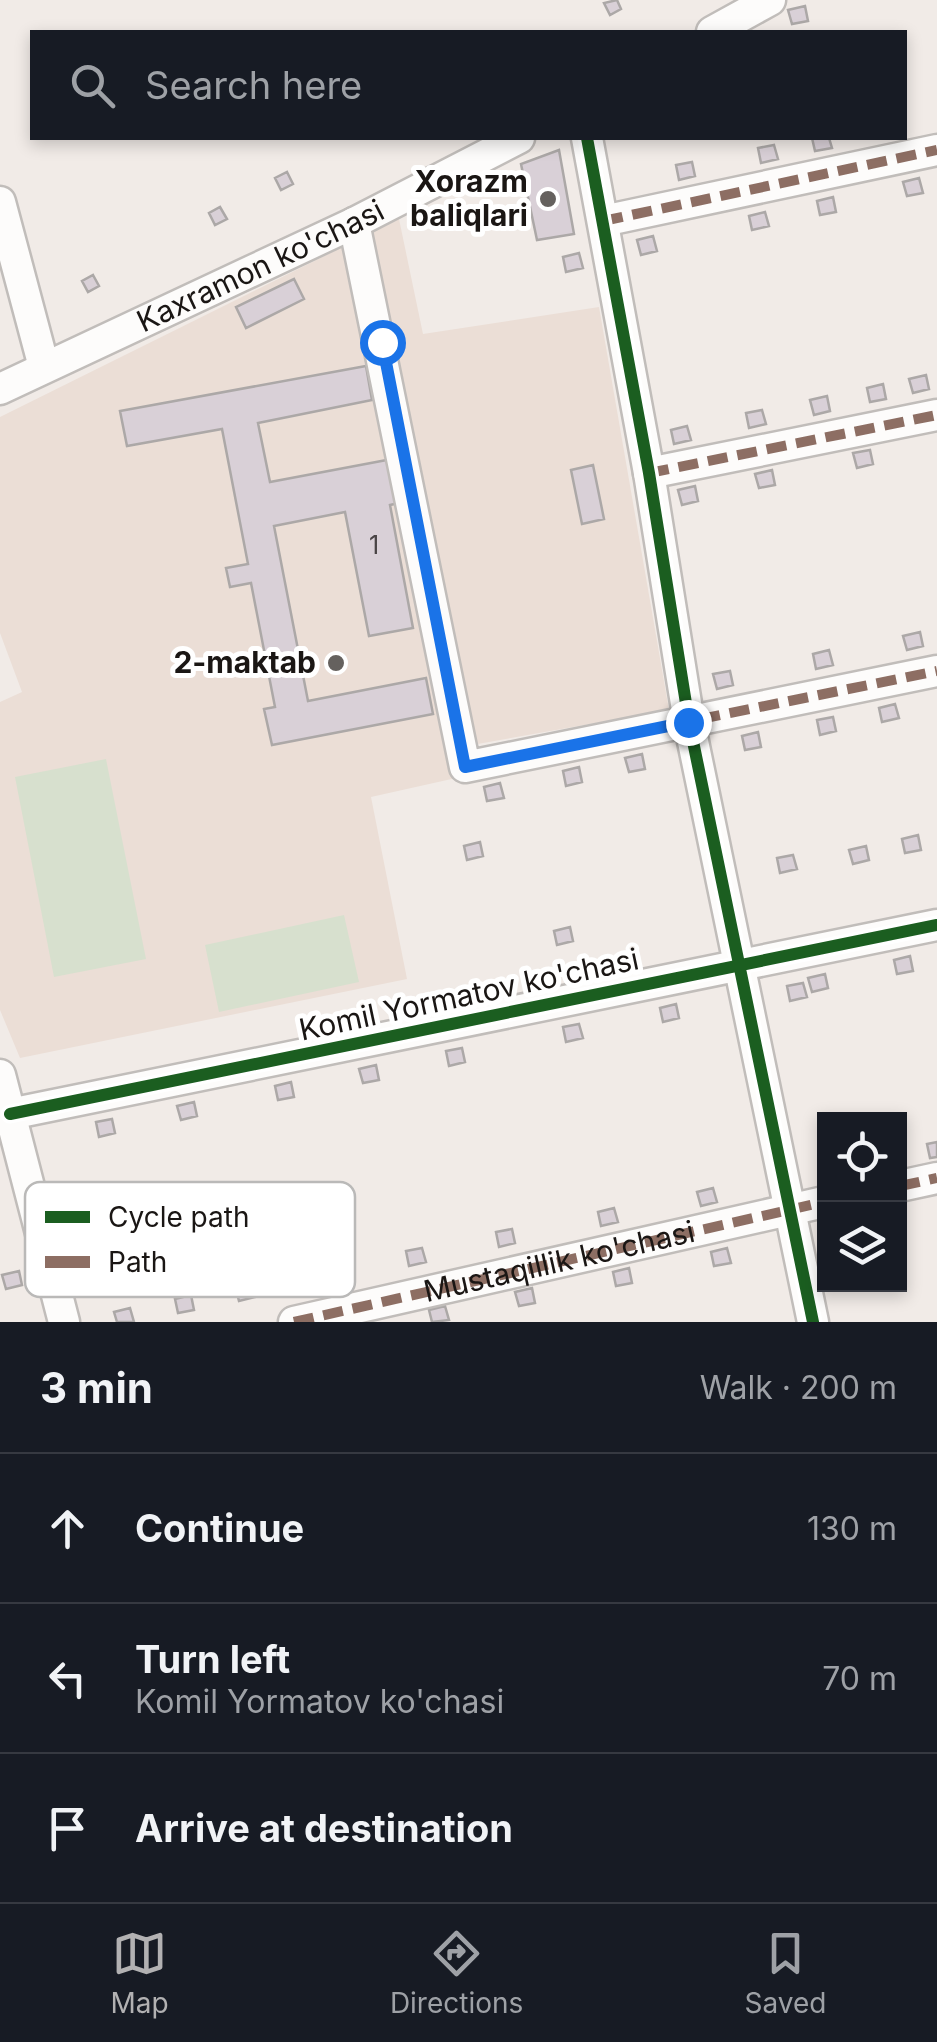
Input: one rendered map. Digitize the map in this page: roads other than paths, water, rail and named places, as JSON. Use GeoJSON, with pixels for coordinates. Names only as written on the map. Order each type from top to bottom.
{"type":"FeatureCollection","features":[{"type":"Feature","properties":{"kind":"street"},"geometry":{"type":"LineString","coordinates":[[716,30],[770,0]]}},
{"type":"Feature","properties":{"kind":"street","name":"Kaxramon ko'chasi"},"geometry":{"type":"LineString","coordinates":[[0,388],[354,223],[515,140]]}},
{"type":"Feature","properties":{"kind":"street"},"geometry":{"type":"LineString","coordinates":[[587,140],[649,473],[688,722],[742,964],[813,1322]]}},
{"type":"Feature","properties":{"kind":"street"},"geometry":{"type":"LineString","coordinates":[[603,221],[937,150]]}},
{"type":"Feature","properties":{"kind":"street"},"geometry":{"type":"LineString","coordinates":[[0,202],[44,366]]}},
{"type":"Feature","properties":{"kind":"street"},"geometry":{"type":"LineString","coordinates":[[354,223],[465,767],[937,672]]}},
{"type":"Feature","properties":{"kind":"street"},"geometry":{"type":"LineString","coordinates":[[649,473],[937,414]]}},
{"type":"Feature","properties":{"kind":"street","name":"Komil Yormatov ko'chasi"},"geometry":{"type":"LineString","coordinates":[[10,1114],[937,925]]}},
{"type":"Feature","properties":{"kind":"street"},"geometry":{"type":"LineString","coordinates":[[0,1075],[28,1182]]}},
{"type":"Feature","properties":{"kind":"street"},"geometry":{"type":"LineString","coordinates":[[907,1184],[937,1178]]}},
{"type":"Feature","properties":{"kind":"street","name":"Mustaqillik ko'chasi"},"geometry":{"type":"LineString","coordinates":[[294,1322],[817,1203]]}},
{"type":"Feature","properties":{"kind":"street"},"geometry":{"type":"LineString","coordinates":[[58,1297],[64,1322]]}},
{"type":"Feature","properties":{"kind":"place","name":"Xorazm baliqlari"},"geometry":{"type":"Point","coordinates":[548,199]}},
{"type":"Feature","properties":{"kind":"place","name":"2-maktab"},"geometry":{"type":"Point","coordinates":[336,663]}}]}
